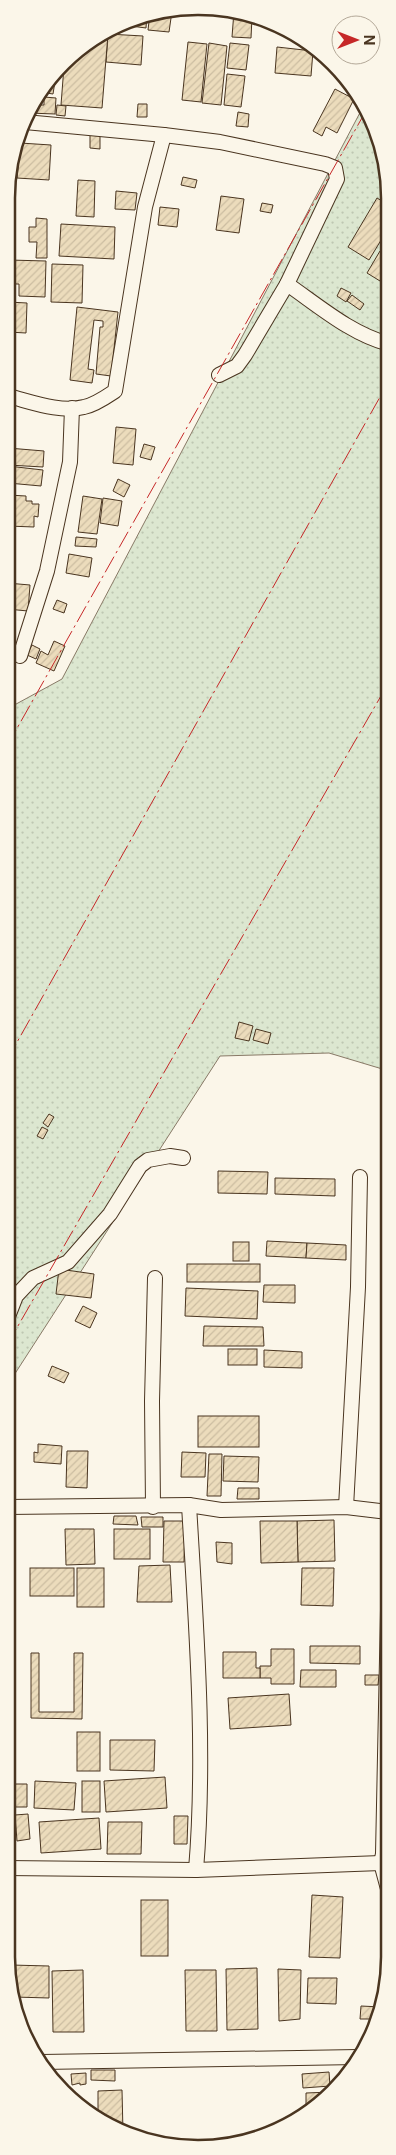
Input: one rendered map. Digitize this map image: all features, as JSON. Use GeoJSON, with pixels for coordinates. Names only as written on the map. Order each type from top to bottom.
{"type":"FeatureCollection","features":[{"type":"Feature","properties":{"kind":"street"},"geometry":{"type":"LineString","coordinates":[[31,123],[220,142],[325,164],[335,168],[337,179],[287,284],[237,366],[219,375]]}},
{"type":"Feature","properties":{"kind":"street"},"geometry":{"type":"LineString","coordinates":[[15,398],[54,407],[72,408],[85,407],[116,391],[144,207],[164,135]]}},
{"type":"Feature","properties":{"kind":"street"},"geometry":{"type":"LineString","coordinates":[[287,284],[346,325],[381,342]]}},
{"type":"Feature","properties":{"kind":"street"},"geometry":{"type":"LineString","coordinates":[[20,656],[47,571],[59,517],[70,462],[72,408]]}},
{"type":"Feature","properties":{"kind":"street"},"geometry":{"type":"LineString","coordinates":[[15,1298],[33,1278],[68,1262],[110,1214],[140,1166],[148,1160],[155,1158],[170,1156],[182,1158]]}},
{"type":"Feature","properties":{"kind":"street"},"geometry":{"type":"LineString","coordinates":[[346,1507],[358,1287],[360,1177]]}},
{"type":"Feature","properties":{"kind":"street"},"geometry":{"type":"LineString","coordinates":[[153,1507],[152,1401],[155,1278]]}},
{"type":"Feature","properties":{"kind":"street"},"geometry":{"type":"LineString","coordinates":[[189,1505],[198,1694],[199,1832],[196,1870]]}},
{"type":"Feature","properties":{"kind":"street"},"geometry":{"type":"LineString","coordinates":[[15,1507],[153,1507],[189,1505],[221,1510],[346,1507],[381,1511]]}},
{"type":"Feature","properties":{"kind":"street"},"geometry":{"type":"LineString","coordinates":[[15,1868],[196,1870],[381,1863]]}},
{"type":"Feature","properties":{"kind":"street"},"geometry":{"type":"LineString","coordinates":[[48,2062],[351,2057]]}},
{"type":"Feature","properties":{"kind":"green space"},"geometry":{"type":"Polygon","coordinates":[[[360,113],[375,151],[381,186],[381,1069],[329,1053],[220,1056],[15,1374],[15,705],[62,679],[360,113]]]}},
{"type":"Feature","properties":{"kind":"building"},"geometry":{"type":"Polygon","coordinates":[[[171,17],[169,32],[148,30],[149,22],[171,17]]]}},
{"type":"Feature","properties":{"kind":"building"},"geometry":{"type":"Polygon","coordinates":[[[233,19],[252,23],[251,38],[232,37],[233,19]]]}},
{"type":"Feature","properties":{"kind":"building"},"geometry":{"type":"Polygon","coordinates":[[[146,23],[146,28],[135,27],[146,23]]]}},
{"type":"Feature","properties":{"kind":"building"},"geometry":{"type":"Polygon","coordinates":[[[116,34],[143,36],[141,65],[106,62],[108,40],[116,34]]]}},
{"type":"Feature","properties":{"kind":"building"},"geometry":{"type":"Polygon","coordinates":[[[108,40],[102,108],[61,105],[63,74],[77,60],[108,40]]]}},
{"type":"Feature","properties":{"kind":"building"},"geometry":{"type":"Polygon","coordinates":[[[188,42],[207,44],[201,102],[182,100],[188,42]]]}},
{"type":"Feature","properties":{"kind":"building"},"geometry":{"type":"Polygon","coordinates":[[[209,43],[227,46],[221,105],[202,103],[209,43]]]}},
{"type":"Feature","properties":{"kind":"building"},"geometry":{"type":"Polygon","coordinates":[[[230,43],[249,45],[246,70],[227,68],[230,43]]]}},
{"type":"Feature","properties":{"kind":"building"},"geometry":{"type":"Polygon","coordinates":[[[277,47],[305,50],[313,56],[311,76],[275,73],[277,47]]]}},
{"type":"Feature","properties":{"kind":"building"},"geometry":{"type":"Polygon","coordinates":[[[227,74],[245,76],[241,107],[224,105],[227,74]]]}},
{"type":"Feature","properties":{"kind":"building"},"geometry":{"type":"Polygon","coordinates":[[[54,85],[53,94],[48,93],[54,85]]]}},
{"type":"Feature","properties":{"kind":"building"},"geometry":{"type":"Polygon","coordinates":[[[335,89],[351,97],[353,101],[337,133],[326,127],[322,136],[313,131],[335,89]]]}},
{"type":"Feature","properties":{"kind":"building"},"geometry":{"type":"Polygon","coordinates":[[[45,97],[56,98],[55,114],[36,113],[41,105],[44,105],[45,97]]]}},
{"type":"Feature","properties":{"kind":"building"},"geometry":{"type":"Polygon","coordinates":[[[138,104],[147,104],[147,117],[137,117],[138,104]]]}},
{"type":"Feature","properties":{"kind":"building"},"geometry":{"type":"Polygon","coordinates":[[[57,105],[66,106],[65,116],[56,115],[57,105]]]}},
{"type":"Feature","properties":{"kind":"building"},"geometry":{"type":"Polygon","coordinates":[[[238,112],[249,114],[248,127],[236,126],[238,112]]]}},
{"type":"Feature","properties":{"kind":"building"},"geometry":{"type":"Polygon","coordinates":[[[90,134],[100,134],[100,149],[90,148],[90,134]]]}},
{"type":"Feature","properties":{"kind":"building"},"geometry":{"type":"Polygon","coordinates":[[[24,143],[51,145],[49,180],[17,178],[24,143]]]}},
{"type":"Feature","properties":{"kind":"building"},"geometry":{"type":"Polygon","coordinates":[[[183,177],[197,180],[195,188],[181,185],[183,177]]]}},
{"type":"Feature","properties":{"kind":"building"},"geometry":{"type":"Polygon","coordinates":[[[78,180],[95,181],[94,217],[76,216],[78,180]]]}},
{"type":"Feature","properties":{"kind":"building"},"geometry":{"type":"Polygon","coordinates":[[[116,191],[137,193],[135,210],[115,209],[116,191]]]}},
{"type":"Feature","properties":{"kind":"building"},"geometry":{"type":"Polygon","coordinates":[[[221,196],[244,199],[239,233],[216,230],[221,196]]]}},
{"type":"Feature","properties":{"kind":"building"},"geometry":{"type":"Polygon","coordinates":[[[377,198],[381,200],[381,240],[369,260],[348,247],[377,198]]]}},
{"type":"Feature","properties":{"kind":"building"},"geometry":{"type":"Polygon","coordinates":[[[262,203],[273,205],[271,213],[260,211],[262,203]]]}},
{"type":"Feature","properties":{"kind":"building"},"geometry":{"type":"Polygon","coordinates":[[[160,207],[179,209],[177,227],[158,225],[160,207]]]}},
{"type":"Feature","properties":{"kind":"building"},"geometry":{"type":"Polygon","coordinates":[[[36,218],[47,219],[47,258],[36,258],[37,242],[29,242],[29,227],[36,227],[36,218]]]}},
{"type":"Feature","properties":{"kind":"building"},"geometry":{"type":"Polygon","coordinates":[[[61,224],[115,227],[114,259],[59,256],[61,224]]]}},
{"type":"Feature","properties":{"kind":"building"},"geometry":{"type":"Polygon","coordinates":[[[380,251],[381,252],[380,281],[367,273],[380,251]]]}},
{"type":"Feature","properties":{"kind":"building"},"geometry":{"type":"Polygon","coordinates":[[[15,260],[46,261],[45,297],[19,296],[19,284],[15,284],[15,260]]]}},
{"type":"Feature","properties":{"kind":"building"},"geometry":{"type":"Polygon","coordinates":[[[52,264],[83,265],[82,303],[51,302],[52,264]]]}},
{"type":"Feature","properties":{"kind":"building"},"geometry":{"type":"Polygon","coordinates":[[[341,288],[351,293],[346,302],[337,296],[341,288]]]}},
{"type":"Feature","properties":{"kind":"building"},"geometry":{"type":"Polygon","coordinates":[[[352,295],[364,304],[360,310],[347,301],[352,295]]]}},
{"type":"Feature","properties":{"kind":"building"},"geometry":{"type":"Polygon","coordinates":[[[15,302],[27,303],[26,333],[15,332],[15,302]]]}},
{"type":"Feature","properties":{"kind":"building"},"geometry":{"type":"Polygon","coordinates":[[[77,307],[118,312],[111,376],[96,374],[100,327],[103,327],[103,321],[94,320],[88,369],[94,370],[92,383],[70,380],[77,307]]]}},
{"type":"Feature","properties":{"kind":"building"},"geometry":{"type":"Polygon","coordinates":[[[116,427],[136,429],[133,465],[113,463],[116,427]]]}},
{"type":"Feature","properties":{"kind":"building"},"geometry":{"type":"Polygon","coordinates":[[[144,444],[155,447],[151,460],[140,457],[144,444]]]}},
{"type":"Feature","properties":{"kind":"building"},"geometry":{"type":"Polygon","coordinates":[[[15,449],[44,451],[43,467],[15,465],[15,449]]]}},
{"type":"Feature","properties":{"kind":"building"},"geometry":{"type":"Polygon","coordinates":[[[15,467],[43,470],[41,486],[15,484],[15,467]]]}},
{"type":"Feature","properties":{"kind":"building"},"geometry":{"type":"Polygon","coordinates":[[[118,479],[130,485],[124,497],[113,491],[118,479]]]}},
{"type":"Feature","properties":{"kind":"building"},"geometry":{"type":"Polygon","coordinates":[[[15,495],[26,496],[26,501],[32,501],[32,504],[39,504],[38,517],[34,516],[34,527],[15,526],[15,495]]]}},
{"type":"Feature","properties":{"kind":"building"},"geometry":{"type":"Polygon","coordinates":[[[83,496],[102,499],[97,534],[78,532],[83,496]]]}},
{"type":"Feature","properties":{"kind":"building"},"geometry":{"type":"Polygon","coordinates":[[[103,498],[122,501],[118,526],[100,523],[103,498]]]}},
{"type":"Feature","properties":{"kind":"building"},"geometry":{"type":"Polygon","coordinates":[[[76,537],[97,539],[96,547],[75,546],[76,537]]]}},
{"type":"Feature","properties":{"kind":"building"},"geometry":{"type":"Polygon","coordinates":[[[69,554],[92,558],[89,577],[66,573],[69,554]]]}},
{"type":"Feature","properties":{"kind":"building"},"geometry":{"type":"Polygon","coordinates":[[[15,584],[30,585],[28,611],[15,610],[15,584]]]}},
{"type":"Feature","properties":{"kind":"building"},"geometry":{"type":"Polygon","coordinates":[[[57,600],[67,604],[64,613],[53,609],[57,600]]]}},
{"type":"Feature","properties":{"kind":"building"},"geometry":{"type":"Polygon","coordinates":[[[54,641],[65,646],[54,671],[36,663],[41,651],[48,655],[54,641]]]}},
{"type":"Feature","properties":{"kind":"building"},"geometry":{"type":"Polygon","coordinates":[[[32,645],[40,649],[36,659],[27,655],[32,645]]]}},
{"type":"Feature","properties":{"kind":"building"},"geometry":{"type":"Polygon","coordinates":[[[239,1022],[253,1026],[249,1041],[235,1038],[239,1022]]]}},
{"type":"Feature","properties":{"kind":"building"},"geometry":{"type":"Polygon","coordinates":[[[256,1029],[271,1033],[268,1044],[253,1040],[256,1029]]]}},
{"type":"Feature","properties":{"kind":"building"},"geometry":{"type":"Polygon","coordinates":[[[49,1114],[54,1117],[48,1127],[43,1123],[49,1114]]]}},
{"type":"Feature","properties":{"kind":"building"},"geometry":{"type":"Polygon","coordinates":[[[42,1127],[48,1130],[43,1139],[37,1136],[42,1127]]]}},
{"type":"Feature","properties":{"kind":"building"},"geometry":{"type":"Polygon","coordinates":[[[218,1171],[268,1172],[267,1194],[218,1193],[218,1171]]]}},
{"type":"Feature","properties":{"kind":"building"},"geometry":{"type":"Polygon","coordinates":[[[275,1178],[335,1179],[335,1196],[275,1194],[275,1178]]]}},
{"type":"Feature","properties":{"kind":"building"},"geometry":{"type":"Polygon","coordinates":[[[267,1241],[307,1243],[306,1258],[266,1256],[267,1241]]]}},
{"type":"Feature","properties":{"kind":"building"},"geometry":{"type":"Polygon","coordinates":[[[233,1242],[249,1242],[249,1261],[233,1261],[233,1242]]]}},
{"type":"Feature","properties":{"kind":"building"},"geometry":{"type":"Polygon","coordinates":[[[307,1243],[346,1245],[346,1260],[306,1258],[307,1243]]]}},
{"type":"Feature","properties":{"kind":"building"},"geometry":{"type":"Polygon","coordinates":[[[187,1264],[260,1264],[260,1282],[187,1282],[187,1264]]]}},
{"type":"Feature","properties":{"kind":"building"},"geometry":{"type":"Polygon","coordinates":[[[59,1269],[94,1274],[91,1298],[56,1294],[59,1269]]]}},
{"type":"Feature","properties":{"kind":"building"},"geometry":{"type":"Polygon","coordinates":[[[264,1285],[295,1285],[295,1303],[263,1302],[264,1285]]]}},
{"type":"Feature","properties":{"kind":"building"},"geometry":{"type":"Polygon","coordinates":[[[186,1288],[258,1291],[257,1319],[185,1316],[186,1288]]]}},
{"type":"Feature","properties":{"kind":"building"},"geometry":{"type":"Polygon","coordinates":[[[83,1306],[97,1313],[90,1328],[75,1321],[83,1306]]]}},
{"type":"Feature","properties":{"kind":"building"},"geometry":{"type":"Polygon","coordinates":[[[204,1326],[263,1327],[264,1346],[203,1346],[204,1326]]]}},
{"type":"Feature","properties":{"kind":"building"},"geometry":{"type":"Polygon","coordinates":[[[228,1349],[257,1349],[257,1365],[228,1365],[228,1349]]]}},
{"type":"Feature","properties":{"kind":"building"},"geometry":{"type":"Polygon","coordinates":[[[264,1350],[302,1352],[302,1368],[264,1367],[264,1350]]]}},
{"type":"Feature","properties":{"kind":"building"},"geometry":{"type":"Polygon","coordinates":[[[52,1366],[69,1373],[64,1383],[48,1376],[52,1366]]]}},
{"type":"Feature","properties":{"kind":"building"},"geometry":{"type":"Polygon","coordinates":[[[198,1416],[259,1416],[259,1447],[198,1447],[198,1416]]]}},
{"type":"Feature","properties":{"kind":"building"},"geometry":{"type":"Polygon","coordinates":[[[38,1444],[62,1446],[61,1464],[34,1462],[34,1452],[38,1453],[38,1444]]]}},
{"type":"Feature","properties":{"kind":"building"},"geometry":{"type":"Polygon","coordinates":[[[67,1451],[88,1451],[87,1488],[66,1487],[67,1451]]]}},
{"type":"Feature","properties":{"kind":"building"},"geometry":{"type":"Polygon","coordinates":[[[182,1452],[206,1453],[205,1477],[181,1477],[182,1452]]]}},
{"type":"Feature","properties":{"kind":"building"},"geometry":{"type":"Polygon","coordinates":[[[209,1454],[222,1454],[221,1496],[207,1496],[209,1454]]]}},
{"type":"Feature","properties":{"kind":"building"},"geometry":{"type":"Polygon","coordinates":[[[224,1456],[259,1457],[258,1482],[223,1481],[224,1456]]]}},
{"type":"Feature","properties":{"kind":"building"},"geometry":{"type":"Polygon","coordinates":[[[238,1488],[259,1488],[259,1499],[237,1499],[238,1488]]]}},
{"type":"Feature","properties":{"kind":"building"},"geometry":{"type":"Polygon","coordinates":[[[114,1516],[136,1516],[138,1525],[113,1524],[114,1516]]]}},
{"type":"Feature","properties":{"kind":"building"},"geometry":{"type":"Polygon","coordinates":[[[141,1517],[163,1517],[163,1527],[142,1527],[141,1517]]]}},
{"type":"Feature","properties":{"kind":"building"},"geometry":{"type":"Polygon","coordinates":[[[334,1520],[335,1561],[298,1562],[297,1521],[334,1520]]]}},
{"type":"Feature","properties":{"kind":"building"},"geometry":{"type":"Polygon","coordinates":[[[164,1521],[185,1521],[184,1562],[163,1562],[164,1521]]]}},
{"type":"Feature","properties":{"kind":"building"},"geometry":{"type":"Polygon","coordinates":[[[260,1521],[297,1521],[298,1562],[261,1563],[260,1521]]]}},
{"type":"Feature","properties":{"kind":"building"},"geometry":{"type":"Polygon","coordinates":[[[65,1529],[94,1529],[95,1564],[66,1565],[65,1529]]]}},
{"type":"Feature","properties":{"kind":"building"},"geometry":{"type":"Polygon","coordinates":[[[114,1529],[150,1529],[150,1559],[114,1559],[114,1529]]]}},
{"type":"Feature","properties":{"kind":"building"},"geometry":{"type":"Polygon","coordinates":[[[216,1542],[232,1543],[232,1564],[217,1562],[216,1542]]]}},
{"type":"Feature","properties":{"kind":"building"},"geometry":{"type":"Polygon","coordinates":[[[170,1565],[172,1602],[137,1602],[139,1566],[170,1565]]]}},
{"type":"Feature","properties":{"kind":"building"},"geometry":{"type":"Polygon","coordinates":[[[30,1568],[74,1568],[74,1596],[30,1596],[30,1568]]]}},
{"type":"Feature","properties":{"kind":"building"},"geometry":{"type":"Polygon","coordinates":[[[77,1568],[104,1568],[104,1607],[77,1607],[77,1568]]]}},
{"type":"Feature","properties":{"kind":"building"},"geometry":{"type":"Polygon","coordinates":[[[302,1568],[334,1568],[333,1606],[301,1605],[302,1568]]]}},
{"type":"Feature","properties":{"kind":"building"},"geometry":{"type":"Polygon","coordinates":[[[310,1646],[360,1646],[360,1664],[310,1663],[310,1646]]]}},
{"type":"Feature","properties":{"kind":"building"},"geometry":{"type":"Polygon","coordinates":[[[271,1649],[294,1649],[294,1684],[271,1684],[271,1678],[260,1678],[260,1666],[271,1666],[271,1649]]]}},
{"type":"Feature","properties":{"kind":"building"},"geometry":{"type":"Polygon","coordinates":[[[223,1652],[256,1652],[256,1668],[260,1668],[260,1678],[223,1678],[223,1652]]]}},
{"type":"Feature","properties":{"kind":"building"},"geometry":{"type":"Polygon","coordinates":[[[31,1653],[39,1653],[39,1712],[74,1712],[74,1653],[83,1653],[82,1719],[31,1718],[31,1653]]]}},
{"type":"Feature","properties":{"kind":"building"},"geometry":{"type":"Polygon","coordinates":[[[301,1670],[336,1670],[336,1687],[300,1687],[301,1670]]]}},
{"type":"Feature","properties":{"kind":"building"},"geometry":{"type":"Polygon","coordinates":[[[365,1675],[379,1675],[378,1685],[365,1685],[365,1675]]]}},
{"type":"Feature","properties":{"kind":"building"},"geometry":{"type":"Polygon","coordinates":[[[289,1694],[291,1725],[230,1729],[228,1698],[289,1694]]]}},
{"type":"Feature","properties":{"kind":"building"},"geometry":{"type":"Polygon","coordinates":[[[77,1732],[100,1732],[100,1771],[77,1771],[77,1732]]]}},
{"type":"Feature","properties":{"kind":"building"},"geometry":{"type":"Polygon","coordinates":[[[110,1740],[155,1740],[154,1771],[110,1770],[110,1740]]]}},
{"type":"Feature","properties":{"kind":"building"},"geometry":{"type":"Polygon","coordinates":[[[165,1777],[167,1808],[106,1812],[104,1781],[165,1777]]]}},
{"type":"Feature","properties":{"kind":"building"},"geometry":{"type":"Polygon","coordinates":[[[35,1781],[76,1783],[74,1810],[34,1808],[35,1781]]]}},
{"type":"Feature","properties":{"kind":"building"},"geometry":{"type":"Polygon","coordinates":[[[82,1781],[100,1781],[100,1812],[82,1812],[82,1781]]]}},
{"type":"Feature","properties":{"kind":"building"},"geometry":{"type":"Polygon","coordinates":[[[15,1784],[27,1784],[27,1807],[15,1807],[15,1784]]]}},
{"type":"Feature","properties":{"kind":"building"},"geometry":{"type":"Polygon","coordinates":[[[28,1814],[30,1839],[17,1841],[15,1815],[28,1814]]]}},
{"type":"Feature","properties":{"kind":"building"},"geometry":{"type":"Polygon","coordinates":[[[174,1816],[188,1816],[187,1844],[174,1844],[174,1816]]]}},
{"type":"Feature","properties":{"kind":"building"},"geometry":{"type":"Polygon","coordinates":[[[99,1818],[101,1849],[41,1853],[39,1822],[99,1818]]]}},
{"type":"Feature","properties":{"kind":"building"},"geometry":{"type":"Polygon","coordinates":[[[108,1822],[142,1822],[141,1854],[107,1854],[108,1822]]]}},
{"type":"Feature","properties":{"kind":"building"},"geometry":{"type":"Polygon","coordinates":[[[312,1895],[343,1897],[340,1958],[309,1957],[312,1895]]]}},
{"type":"Feature","properties":{"kind":"building"},"geometry":{"type":"Polygon","coordinates":[[[141,1900],[168,1900],[168,1956],[141,1956],[141,1900]]]}},
{"type":"Feature","properties":{"kind":"building"},"geometry":{"type":"Polygon","coordinates":[[[15,1965],[49,1966],[49,1998],[20,1997],[15,1965]]]}},
{"type":"Feature","properties":{"kind":"building"},"geometry":{"type":"Polygon","coordinates":[[[257,1968],[258,2029],[227,2030],[226,1969],[257,1968]]]}},
{"type":"Feature","properties":{"kind":"building"},"geometry":{"type":"Polygon","coordinates":[[[278,1969],[301,1970],[300,2019],[279,2021],[278,1969]]]}},
{"type":"Feature","properties":{"kind":"building"},"geometry":{"type":"Polygon","coordinates":[[[83,1970],[84,2032],[53,2032],[52,1971],[83,1970]]]}},
{"type":"Feature","properties":{"kind":"building"},"geometry":{"type":"Polygon","coordinates":[[[185,1970],[216,1970],[217,2031],[186,2031],[185,1970]]]}},
{"type":"Feature","properties":{"kind":"building"},"geometry":{"type":"Polygon","coordinates":[[[308,1978],[337,1978],[336,2004],[307,2003],[308,1978]]]}},
{"type":"Feature","properties":{"kind":"building"},"geometry":{"type":"Polygon","coordinates":[[[361,2006],[374,2007],[370,2019],[360,2019],[361,2006]]]}},
{"type":"Feature","properties":{"kind":"building"},"geometry":{"type":"Polygon","coordinates":[[[91,2070],[115,2070],[115,2081],[91,2080],[91,2070]]]}},
{"type":"Feature","properties":{"kind":"building"},"geometry":{"type":"Polygon","coordinates":[[[329,2072],[330,2083],[327,2086],[303,2088],[302,2074],[329,2072]]]}},
{"type":"Feature","properties":{"kind":"building"},"geometry":{"type":"Polygon","coordinates":[[[86,2073],[86,2084],[72,2085],[71,2074],[86,2073]]]}},
{"type":"Feature","properties":{"kind":"building"},"geometry":{"type":"Polygon","coordinates":[[[122,2090],[123,2124],[98,2110],[98,2091],[122,2090]]]}},
{"type":"Feature","properties":{"kind":"building"},"geometry":{"type":"Polygon","coordinates":[[[321,2092],[306,2104],[306,2093],[321,2092]]]}},
{"type":"Feature","properties":{"kind":"power"},"geometry":{"type":"LineString","coordinates":[[15,732],[362,117]]}},
{"type":"Feature","properties":{"kind":"power"},"geometry":{"type":"LineString","coordinates":[[15,1046],[381,395]]}},
{"type":"Feature","properties":{"kind":"power"},"geometry":{"type":"LineString","coordinates":[[15,1331],[381,696]]}}]}
